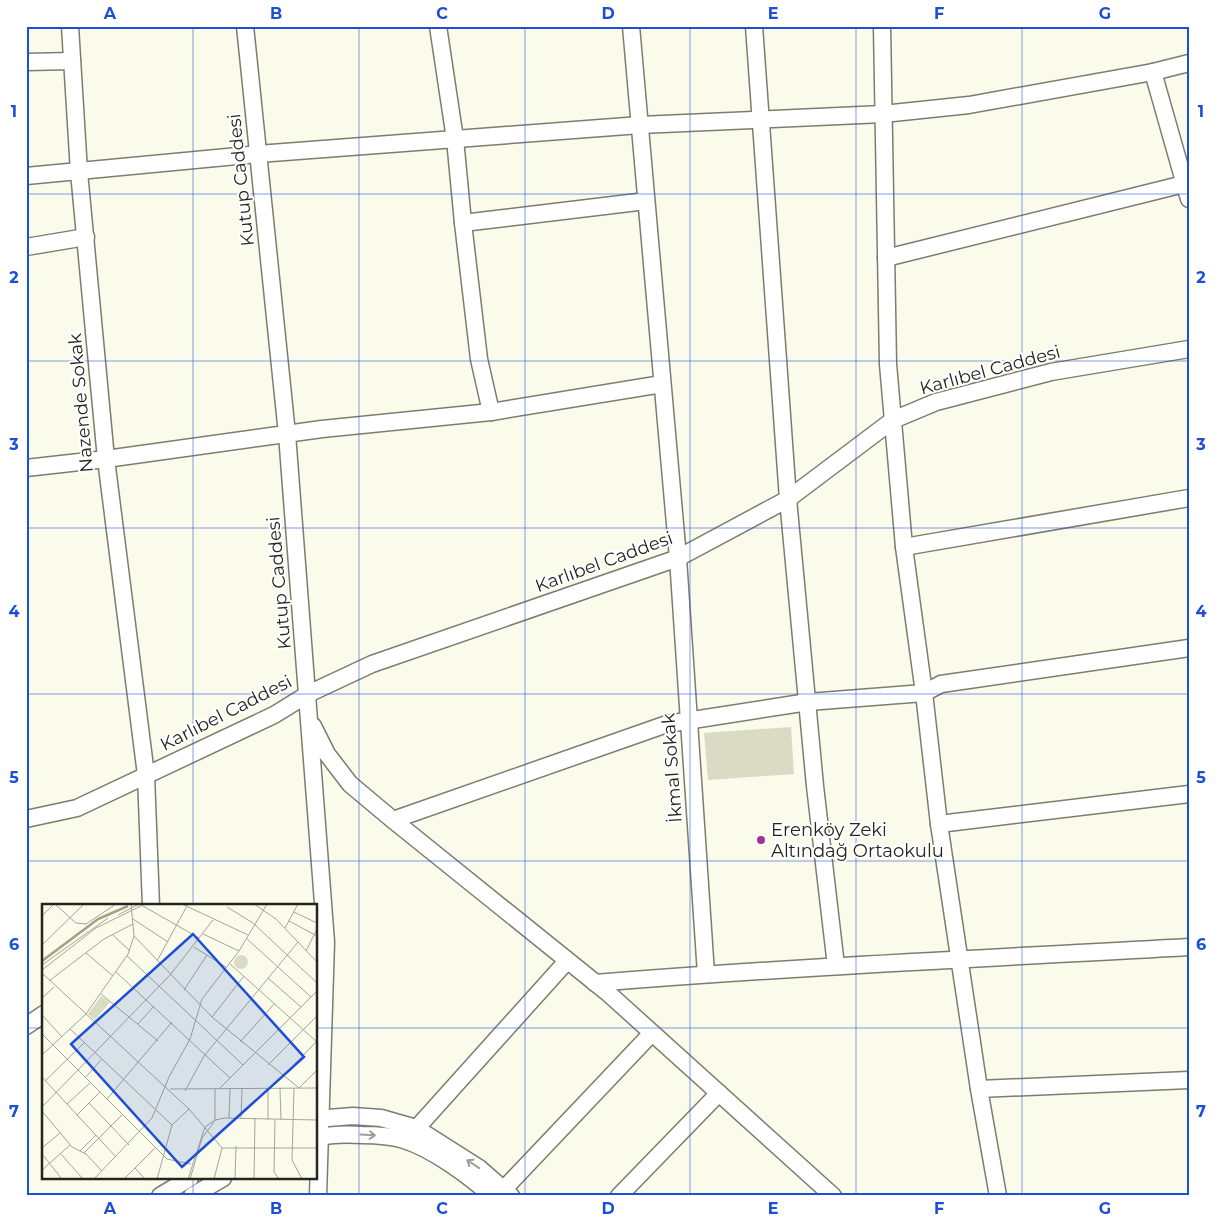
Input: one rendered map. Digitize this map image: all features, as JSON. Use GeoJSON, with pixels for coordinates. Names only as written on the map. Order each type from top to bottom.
{"type":"FeatureCollection","features":[{"type":"Feature","properties":{"kind":"street","name":"Nazende Sokak"},"geometry":{"type":"LineString","coordinates":[[70,26],[79,172],[106,459],[146,775],[151,904]]}},
{"type":"Feature","properties":{"kind":"street","name":"Kutup Caddesi"},"geometry":{"type":"LineString","coordinates":[[245,26],[287,434],[308,694],[321,942],[318,1196]]}},
{"type":"Feature","properties":{"kind":"street"},"geometry":{"type":"LineString","coordinates":[[438,26],[455,139],[479,359],[491,412]]}},
{"type":"Feature","properties":{"kind":"street","name":"İkmal Sokak"},"geometry":{"type":"LineString","coordinates":[[631,26],[678,558],[706,974]]}},
{"type":"Feature","properties":{"kind":"street"},"geometry":{"type":"LineString","coordinates":[[754,26],[788,499],[815,786],[836,966]]}},
{"type":"Feature","properties":{"kind":"street"},"geometry":{"type":"LineString","coordinates":[[882,26],[888,364],[904,547],[939,824],[979,1089],[998,1196]]}},
{"type":"Feature","properties":{"kind":"street"},"geometry":{"type":"LineString","coordinates":[[26,62],[72,61]]}},
{"type":"Feature","properties":{"kind":"street"},"geometry":{"type":"LineString","coordinates":[[26,176],[258,154],[640,125],[883,114],[969,105],[1153,72],[1189,63]]}},
{"type":"Feature","properties":{"kind":"street"},"geometry":{"type":"LineString","coordinates":[[886,258],[1187,192],[1153,72]]}},
{"type":"Feature","properties":{"kind":"street"},"geometry":{"type":"LineString","coordinates":[[463,223],[646,201]]}},
{"type":"Feature","properties":{"kind":"street"},"geometry":{"type":"LineString","coordinates":[[26,247],[86,237]]}},
{"type":"Feature","properties":{"kind":"street","name":"Karlıbel Caddesi"},"geometry":{"type":"LineString","coordinates":[[26,819],[77,808],[274,715],[308,694],[372,664],[678,558],[788,499],[893,420],[936,402],[1051,372],[1189,348]]}},
{"type":"Feature","properties":{"kind":"street"},"geometry":{"type":"LineString","coordinates":[[26,468],[106,459],[322,429],[491,412],[662,384]]}},
{"type":"Feature","properties":{"kind":"street"},"geometry":{"type":"LineString","coordinates":[[904,547],[1189,498]]}},
{"type":"Feature","properties":{"kind":"street"},"geometry":{"type":"LineString","coordinates":[[393,820],[667,724],[808,702],[924,694],[941,684],[1189,648]]}},
{"type":"Feature","properties":{"kind":"street"},"geometry":{"type":"LineString","coordinates":[[309,720],[328,754],[350,784],[595,983],[833,1196]]}},
{"type":"Feature","properties":{"kind":"street"},"geometry":{"type":"LineString","coordinates":[[939,824],[1189,794]]}},
{"type":"Feature","properties":{"kind":"street"},"geometry":{"type":"LineString","coordinates":[[595,983],[836,966],[1189,947]]}},
{"type":"Feature","properties":{"kind":"street"},"geometry":{"type":"LineString","coordinates":[[318,1137],[346,1134],[384,1136],[411,1134],[567,961]]}},
{"type":"Feature","properties":{"kind":"street"},"geometry":{"type":"LineString","coordinates":[[26,1026],[42,1015]]}},
{"type":"Feature","properties":{"kind":"street"},"geometry":{"type":"LineString","coordinates":[[319,1119],[353,1116],[382,1118],[480,1168],[502,1194],[652,1033]]}},
{"type":"Feature","properties":{"kind":"street"},"geometry":{"type":"LineString","coordinates":[[979,1089],[1189,1080]]}},
{"type":"Feature","properties":{"kind":"street"},"geometry":{"type":"LineString","coordinates":[[620,1196],[719,1093]]}},
{"type":"Feature","properties":{"kind":"street"},"geometry":{"type":"LineString","coordinates":[[160,1196],[187,1180]]}},
{"type":"Feature","properties":{"kind":"street"},"geometry":{"type":"LineString","coordinates":[[192,1196],[220,1180]]}},
{"type":"Feature","properties":{"kind":"green space"},"geometry":{"type":"Polygon","coordinates":[[[791,727],[794,774],[708,780],[704,733],[791,727]]]}},
{"type":"Feature","properties":{"kind":"place","name":"Erenköy Zeki Altındağ Ortaokulu"},"geometry":{"type":"Point","coordinates":[761,840]}}]}
